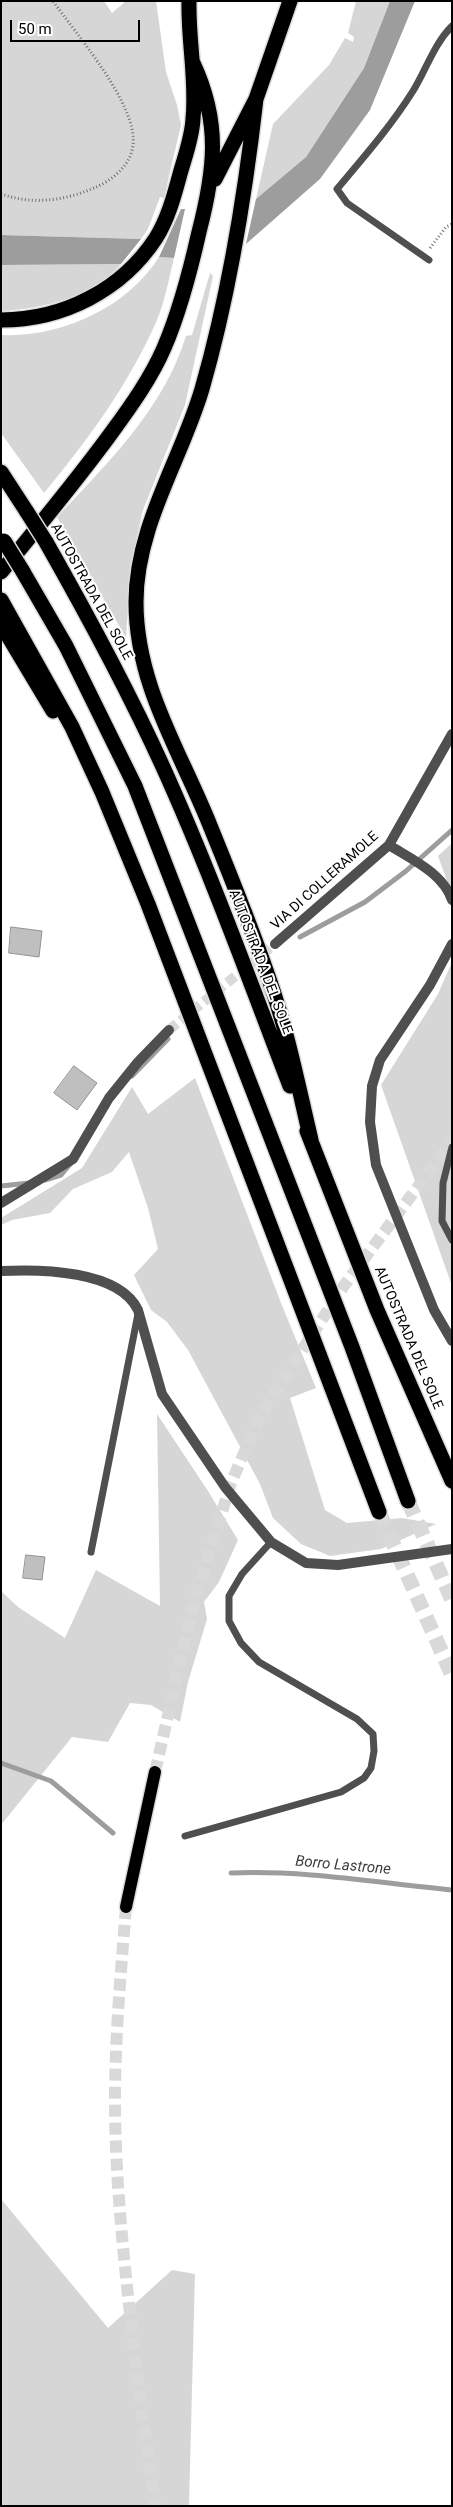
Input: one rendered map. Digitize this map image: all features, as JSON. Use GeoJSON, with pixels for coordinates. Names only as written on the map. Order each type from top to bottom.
{"type":"FeatureCollection","features":[{"type":"Feature","properties":{"kind":"highway"},"geometry":{"type":"LineString","coordinates":[[1,320],[25,319],[65,310],[100,293],[122,279],[156,237],[172,200],[192,132],[193,63],[188,32],[189,1]]}},
{"type":"Feature","properties":{"kind":"highway"},"geometry":{"type":"LineString","coordinates":[[290,1],[256,99],[246,184],[231,261],[202,387],[191,422],[158,502],[142,552],[136,602],[139,638],[147,680],[155,703],[210,825],[268,976],[286,1036],[311,1140]]}},
{"type":"Feature","properties":{"kind":"highway"},"geometry":{"type":"LineString","coordinates":[[193,63],[209,104],[213,130],[221,150]]}},
{"type":"Feature","properties":{"kind":"highway"},"geometry":{"type":"LineString","coordinates":[[1,572],[88,466],[146,382],[163,349],[189,274],[221,150],[256,99]]}},
{"type":"Feature","properties":{"kind":"highway","name":"AUTOSTRADA DEL SOLE"},"geometry":{"type":"LineString","coordinates":[[1,472],[46,542],[121,680],[163,766],[198,848],[377,1310],[452,1481]]}},
{"type":"Feature","properties":{"kind":"highway"},"geometry":{"type":"LineString","coordinates":[[2,539],[66,646],[136,786],[352,1347],[408,1501]]}},
{"type":"Feature","properties":{"kind":"highway"},"geometry":{"type":"LineString","coordinates":[[1,600],[72,727],[102,792],[151,913],[379,1512]]}},
{"type":"Feature","properties":{"kind":"highway"},"geometry":{"type":"LineString","coordinates":[[1,624],[102,792]]}},
{"type":"Feature","properties":{"kind":"main road"},"geometry":{"type":"LineString","coordinates":[[126,1907],[155,1772]]}},
{"type":"Feature","properties":{"kind":"street","name":"VIA DI COLLERAMOLE"},"geometry":{"type":"LineString","coordinates":[[275,944],[388,845],[452,734]]}},
{"type":"Feature","properties":{"kind":"street"},"geometry":{"type":"LineString","coordinates":[[388,845],[429,870],[451,893]]}},
{"type":"Feature","properties":{"kind":"street"},"geometry":{"type":"LineString","coordinates":[[452,944],[430,985],[380,1060],[372,1086],[370,1122],[376,1165],[434,1310],[452,1341]]}},
{"type":"Feature","properties":{"kind":"street"},"geometry":{"type":"LineString","coordinates":[[1,1203],[73,1159],[109,1098],[138,1062],[169,1030]]}},
{"type":"Feature","properties":{"kind":"street"},"geometry":{"type":"LineString","coordinates":[[1,1271],[53,1271],[94,1280],[122,1291],[133,1299],[138,1310],[162,1394],[225,1487],[272,1542],[306,1563],[338,1565],[452,1549]]}},
{"type":"Feature","properties":{"kind":"lane"},"geometry":{"type":"LineString","coordinates":[[426,258],[346,203],[337,189],[386,131],[413,91],[443,35],[452,26]]}},
{"type":"Feature","properties":{"kind":"lane"},"geometry":{"type":"LineString","coordinates":[[452,1147],[443,1183],[442,1221],[452,1240]]}},
{"type":"Feature","properties":{"kind":"lane"},"geometry":{"type":"LineString","coordinates":[[91,1552],[138,1310]]}},
{"type":"Feature","properties":{"kind":"lane"},"geometry":{"type":"LineString","coordinates":[[185,1836],[340,1792],[364,1778],[371,1768],[374,1752],[373,1734],[357,1719],[259,1662],[240,1643],[229,1621],[229,1596],[242,1574],[272,1542]]}},
{"type":"Feature","properties":{"kind":"path"},"geometry":{"type":"LineString","coordinates":[[1,194],[40,202],[76,196],[107,183],[125,166],[134,146],[131,121],[109,80],[52,1]]}},
{"type":"Feature","properties":{"kind":"path"},"geometry":{"type":"LineString","coordinates":[[426,258],[446,227],[452,224]]}},
{"type":"Feature","properties":{"kind":"shaded area"},"geometry":{"type":"Polygon","coordinates":[[[1,1],[104,1],[112,13],[126,1],[156,1],[166,72],[177,105],[181,125],[164,198],[160,197],[148,229],[141,239],[1,235],[1,1]]]}},
{"type":"Feature","properties":{"kind":"shaded area"},"geometry":{"type":"Polygon","coordinates":[[[356,1],[390,1],[364,68],[306,157],[256,199],[273,124],[329,65],[345,38],[353,42],[354,37],[348,33],[356,1]]]}},
{"type":"Feature","properties":{"kind":"shaded area"},"geometry":{"type":"Polygon","coordinates":[[[390,1],[415,1],[370,110],[320,179],[246,244],[256,199],[306,157],[364,68],[390,1]]]}},
{"type":"Feature","properties":{"kind":"shaded area"},"geometry":{"type":"Polygon","coordinates":[[[181,209],[185,209],[174,258],[159,257],[181,209]]]}},
{"type":"Feature","properties":{"kind":"shaded area"},"geometry":{"type":"Polygon","coordinates":[[[1,235],[141,239],[121,264],[1,265],[1,235]]]}},
{"type":"Feature","properties":{"kind":"shaded area"},"geometry":{"type":"Polygon","coordinates":[[[159,257],[174,258],[162,305],[146,344],[107,411],[44,493],[1,433],[1,335],[23,335],[46,331],[90,316],[111,305],[129,291],[159,257]]]}},
{"type":"Feature","properties":{"kind":"shaded area"},"geometry":{"type":"Polygon","coordinates":[[[121,264],[97,285],[82,293],[50,304],[1,311],[1,265],[121,264]]]}},
{"type":"Feature","properties":{"kind":"shaded area"},"geometry":{"type":"Polygon","coordinates":[[[210,273],[213,276],[185,405],[143,510],[130,567],[126,638],[57,517],[114,455],[149,411],[164,387],[186,336],[192,335],[210,273]]]}},
{"type":"Feature","properties":{"kind":"shaded area"},"geometry":{"type":"Polygon","coordinates":[[[452,843],[452,895],[438,856],[452,843]]]}},
{"type":"Feature","properties":{"kind":"shaded area"},"geometry":{"type":"Polygon","coordinates":[[[452,962],[452,1286],[381,1085],[438,994],[452,962]]]}},
{"type":"Feature","properties":{"kind":"shaded area"},"geometry":{"type":"Polygon","coordinates":[[[195,1078],[281,1303],[316,1388],[290,1398],[325,1510],[347,1523],[402,1518],[436,1524],[381,1549],[330,1556],[301,1544],[273,1518],[260,1484],[188,1350],[167,1322],[151,1310],[134,1275],[158,1249],[148,1208],[129,1152],[112,1172],[73,1189],[50,1213],[12,1220],[1,1225],[1,1218],[82,1168],[132,1087],[148,1114],[195,1078]]]}},
{"type":"Feature","properties":{"kind":"shaded area"},"geometry":{"type":"Polygon","coordinates":[[[157,1414],[238,1540],[219,1582],[204,1602],[207,1619],[188,1682],[180,1722],[151,1705],[130,1703],[108,1742],[72,1737],[1,1825],[1,1591],[18,1607],[65,1638],[96,1570],[160,1606],[157,1414]]]}},
{"type":"Feature","properties":{"kind":"shaded area"},"geometry":{"type":"Polygon","coordinates":[[[1,2199],[108,2328],[172,2270],[195,2274],[189,2506],[1,2506],[1,2199]]]}},
{"type":"Feature","properties":{"kind":"building"},"geometry":{"type":"Polygon","coordinates":[[[11,927],[42,931],[39,957],[9,953],[11,927]]]}},
{"type":"Feature","properties":{"kind":"building"},"geometry":{"type":"Polygon","coordinates":[[[74,1066],[97,1083],[77,1110],[54,1093],[74,1066]]]}},
{"type":"Feature","properties":{"kind":"building"},"geometry":{"type":"Polygon","coordinates":[[[26,1555],[45,1557],[42,1580],[23,1578],[26,1555]]]}},
{"type":"Feature","properties":{"kind":"waterway"},"geometry":{"type":"LineString","coordinates":[[300,937],[365,902],[406,871],[452,830]]}},
{"type":"Feature","properties":{"kind":"waterway"},"geometry":{"type":"LineString","coordinates":[[132,1076],[168,1039]]}},
{"type":"Feature","properties":{"kind":"waterway"},"geometry":{"type":"LineString","coordinates":[[45,1180],[61,1175],[72,1162]]}},
{"type":"Feature","properties":{"kind":"waterway"},"geometry":{"type":"LineString","coordinates":[[1,1186],[29,1183]]}},
{"type":"Feature","properties":{"kind":"waterway","name":"Borro Lastrone"},"geometry":{"type":"LineString","coordinates":[[1,1763],[51,1781],[113,1833]]}},
{"type":"Feature","properties":{"kind":"waterway","name":"Borro Lastrone"},"geometry":{"type":"LineString","coordinates":[[231,1873],[314,1875],[452,1890]]}},
{"type":"Feature","properties":{"kind":"tunnel"},"geometry":{"type":"LineString","coordinates":[[169,1030],[275,944]]}},
{"type":"Feature","properties":{"kind":"tunnel"},"geometry":{"type":"LineString","coordinates":[[155,1772],[191,1615],[207,1560],[231,1483],[261,1414],[343,1287],[452,1141]]}},
{"type":"Feature","properties":{"kind":"tunnel"},"geometry":{"type":"LineString","coordinates":[[408,1501],[452,1600]]}},
{"type":"Feature","properties":{"kind":"tunnel"},"geometry":{"type":"LineString","coordinates":[[379,1512],[452,1675]]}},
{"type":"Feature","properties":{"kind":"tunnel"},"geometry":{"type":"LineString","coordinates":[[126,1907],[116,2052],[115,2124],[117,2173],[134,2348],[156,2506]]}}]}
